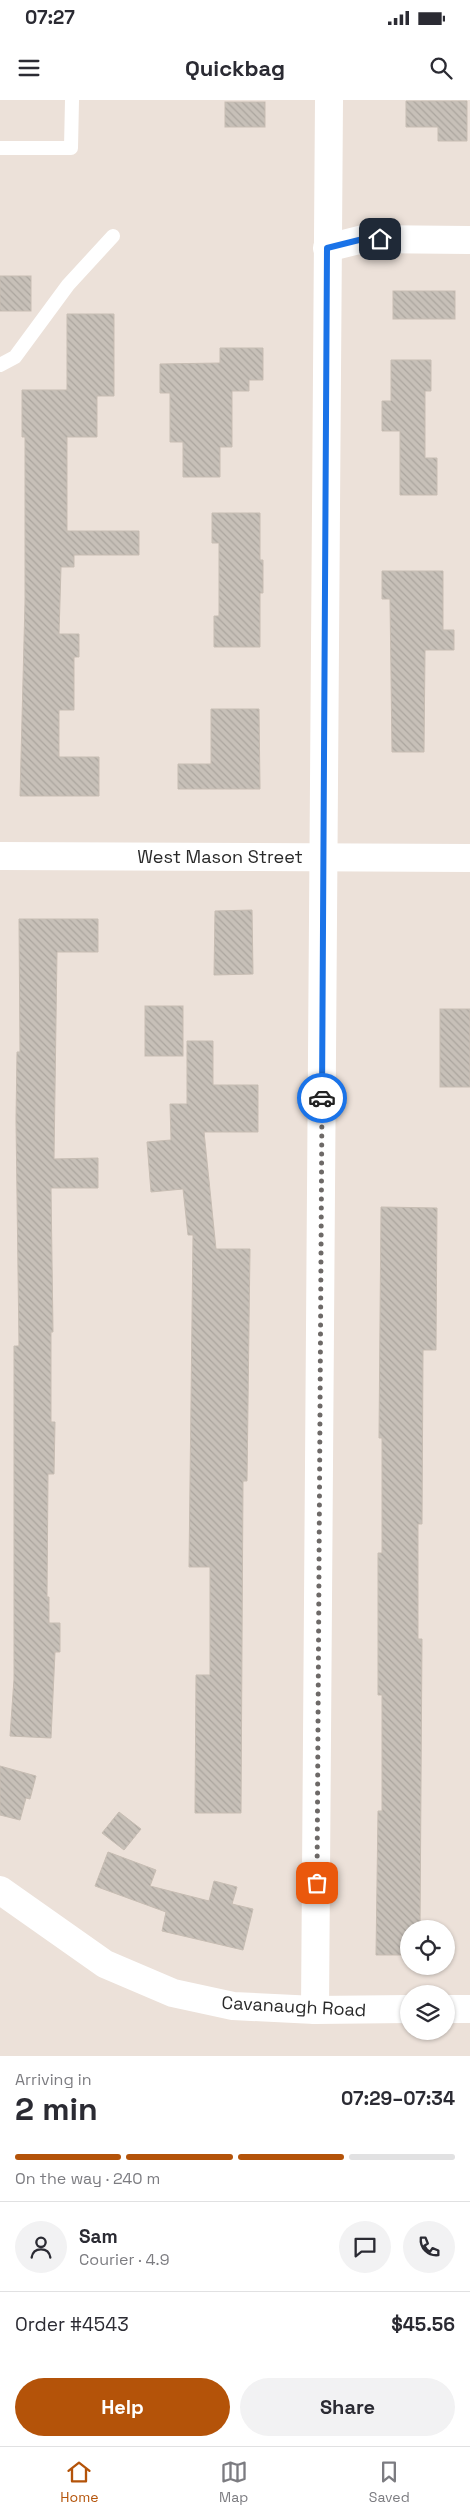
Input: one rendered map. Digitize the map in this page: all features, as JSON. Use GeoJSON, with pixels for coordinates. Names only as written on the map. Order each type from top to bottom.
{"type":"FeatureCollection","features":[{"type":"Feature","properties":{"kind":"street"},"geometry":{"type":"LineString","coordinates":[[315,2010],[329,100]]}},
{"type":"Feature","properties":{"kind":"street"},"geometry":{"type":"LineString","coordinates":[[327,248],[363,239],[470,240]]}},
{"type":"Feature","properties":{"kind":"street","name":"West Mason Street"},"geometry":{"type":"LineString","coordinates":[[0,856],[470,858]]}},
{"type":"Feature","properties":{"kind":"street","name":"Cavanaugh Road"},"geometry":{"type":"LineString","coordinates":[[0,1890],[105,1964],[173,1993],[233,2006],[315,2010],[400,2009]]}},
{"type":"Feature","properties":{"kind":"street"},"geometry":{"type":"LineString","coordinates":[[455,2009],[470,2009]]}},
{"type":"Feature","properties":{"kind":"lane"},"geometry":{"type":"LineString","coordinates":[[0,148],[71,148],[72,100]]}},
{"type":"Feature","properties":{"kind":"lane"},"geometry":{"type":"LineString","coordinates":[[0,366],[14,357],[68,285],[113,236]]}},
{"type":"Feature","properties":{"kind":"building"},"geometry":{"type":"Polygon","coordinates":[[[406,101],[467,101],[467,141],[438,141],[438,127],[406,127],[406,101]]]}},
{"type":"Feature","properties":{"kind":"building"},"geometry":{"type":"Polygon","coordinates":[[[225,102],[265,102],[265,127],[225,127],[225,102]]]}},
{"type":"Feature","properties":{"kind":"building"},"geometry":{"type":"Polygon","coordinates":[[[0,276],[31,276],[31,311],[0,311],[0,276]]]}},
{"type":"Feature","properties":{"kind":"building"},"geometry":{"type":"Polygon","coordinates":[[[393,291],[455,291],[455,319],[393,319],[393,291]]]}},
{"type":"Feature","properties":{"kind":"building"},"geometry":{"type":"Polygon","coordinates":[[[67,314],[114,314],[114,396],[97,396],[97,437],[67,437],[67,531],[139,531],[139,555],[74,555],[74,567],[61,567],[59,634],[79,634],[79,657],[74,657],[74,710],[59,710],[59,757],[99,757],[99,796],[20,796],[25,602],[25,437],[22,437],[22,390],[67,390],[67,314]]]}},
{"type":"Feature","properties":{"kind":"building"},"geometry":{"type":"Polygon","coordinates":[[[220,348],[263,348],[263,380],[249,380],[249,391],[232,391],[232,447],[220,447],[220,477],[183,477],[183,442],[170,442],[170,393],[160,393],[160,364],[220,363],[220,348]]]}},
{"type":"Feature","properties":{"kind":"building"},"geometry":{"type":"Polygon","coordinates":[[[391,360],[431,360],[431,391],[425,391],[425,458],[437,458],[437,495],[400,495],[400,431],[382,431],[382,401],[391,401],[391,360]]]}},
{"type":"Feature","properties":{"kind":"building"},"geometry":{"type":"Polygon","coordinates":[[[212,513],[260,513],[260,560],[263,560],[263,593],[260,593],[260,647],[214,647],[214,616],[219,616],[219,543],[212,543],[212,513]]]}},
{"type":"Feature","properties":{"kind":"building"},"geometry":{"type":"Polygon","coordinates":[[[382,571],[443,571],[443,630],[454,630],[454,650],[425,650],[424,752],[392,752],[390,599],[382,599],[382,571]]]}},
{"type":"Feature","properties":{"kind":"building"},"geometry":{"type":"Polygon","coordinates":[[[211,709],[259,709],[260,789],[178,789],[178,764],[211,764],[211,709]]]}},
{"type":"Feature","properties":{"kind":"building"},"geometry":{"type":"Polygon","coordinates":[[[252,910],[253,974],[214,975],[215,911],[252,910]]]}},
{"type":"Feature","properties":{"kind":"building"},"geometry":{"type":"Polygon","coordinates":[[[19,919],[98,919],[98,952],[57,952],[54,1159],[98,1158],[98,1188],[51,1188],[53,1332],[51,1332],[51,1422],[55,1422],[54,1474],[48,1474],[47,1597],[49,1597],[49,1623],[60,1623],[60,1652],[55,1652],[51,1738],[10,1736],[14,1679],[14,1346],[19,1346],[16,1120],[17,1052],[20,1052],[19,919]]]}},
{"type":"Feature","properties":{"kind":"building"},"geometry":{"type":"Polygon","coordinates":[[[145,1006],[183,1006],[183,1056],[145,1056],[145,1006]]]}},
{"type":"Feature","properties":{"kind":"building"},"geometry":{"type":"Polygon","coordinates":[[[440,1009],[470,1009],[470,1087],[440,1087],[440,1009]]]}},
{"type":"Feature","properties":{"kind":"building"},"geometry":{"type":"Polygon","coordinates":[[[187,1041],[213,1041],[213,1085],[258,1085],[258,1132],[204,1132],[216,1249],[250,1249],[247,1481],[243,1481],[241,1813],[195,1813],[196,1675],[210,1675],[210,1567],[189,1567],[193,1235],[188,1235],[183,1189],[151,1192],[147,1142],[171,1140],[170,1104],[187,1104],[187,1041]]]}},
{"type":"Feature","properties":{"kind":"building"},"geometry":{"type":"Polygon","coordinates":[[[381,1207],[437,1208],[436,1350],[423,1350],[422,1524],[418,1524],[418,1639],[422,1639],[420,1920],[400,1920],[400,1955],[376,1955],[378,1811],[382,1811],[382,1695],[378,1695],[378,1553],[382,1553],[382,1438],[379,1438],[381,1207]]]}},
{"type":"Feature","properties":{"kind":"building"},"geometry":{"type":"Polygon","coordinates":[[[0,1766],[36,1776],[30,1799],[26,1798],[20,1820],[0,1815],[0,1766]]]}},
{"type":"Feature","properties":{"kind":"building"},"geometry":{"type":"Polygon","coordinates":[[[119,1812],[141,1829],[124,1850],[102,1833],[119,1812]]]}},
{"type":"Feature","properties":{"kind":"building"},"geometry":{"type":"Polygon","coordinates":[[[108,1852],[156,1870],[150,1886],[209,1901],[214,1881],[237,1887],[232,1904],[253,1909],[243,1950],[162,1931],[166,1912],[95,1886],[108,1852]]]}},
{"type":"Feature","properties":{"kind":"way so far"},"geometry":{"type":"LineString","coordinates":[[317,1883],[322,1098]]}},
{"type":"Feature","properties":{"kind":"route"},"geometry":{"type":"LineString","coordinates":[[322,1098],[327,248],[363,239],[380,239]]}}]}
